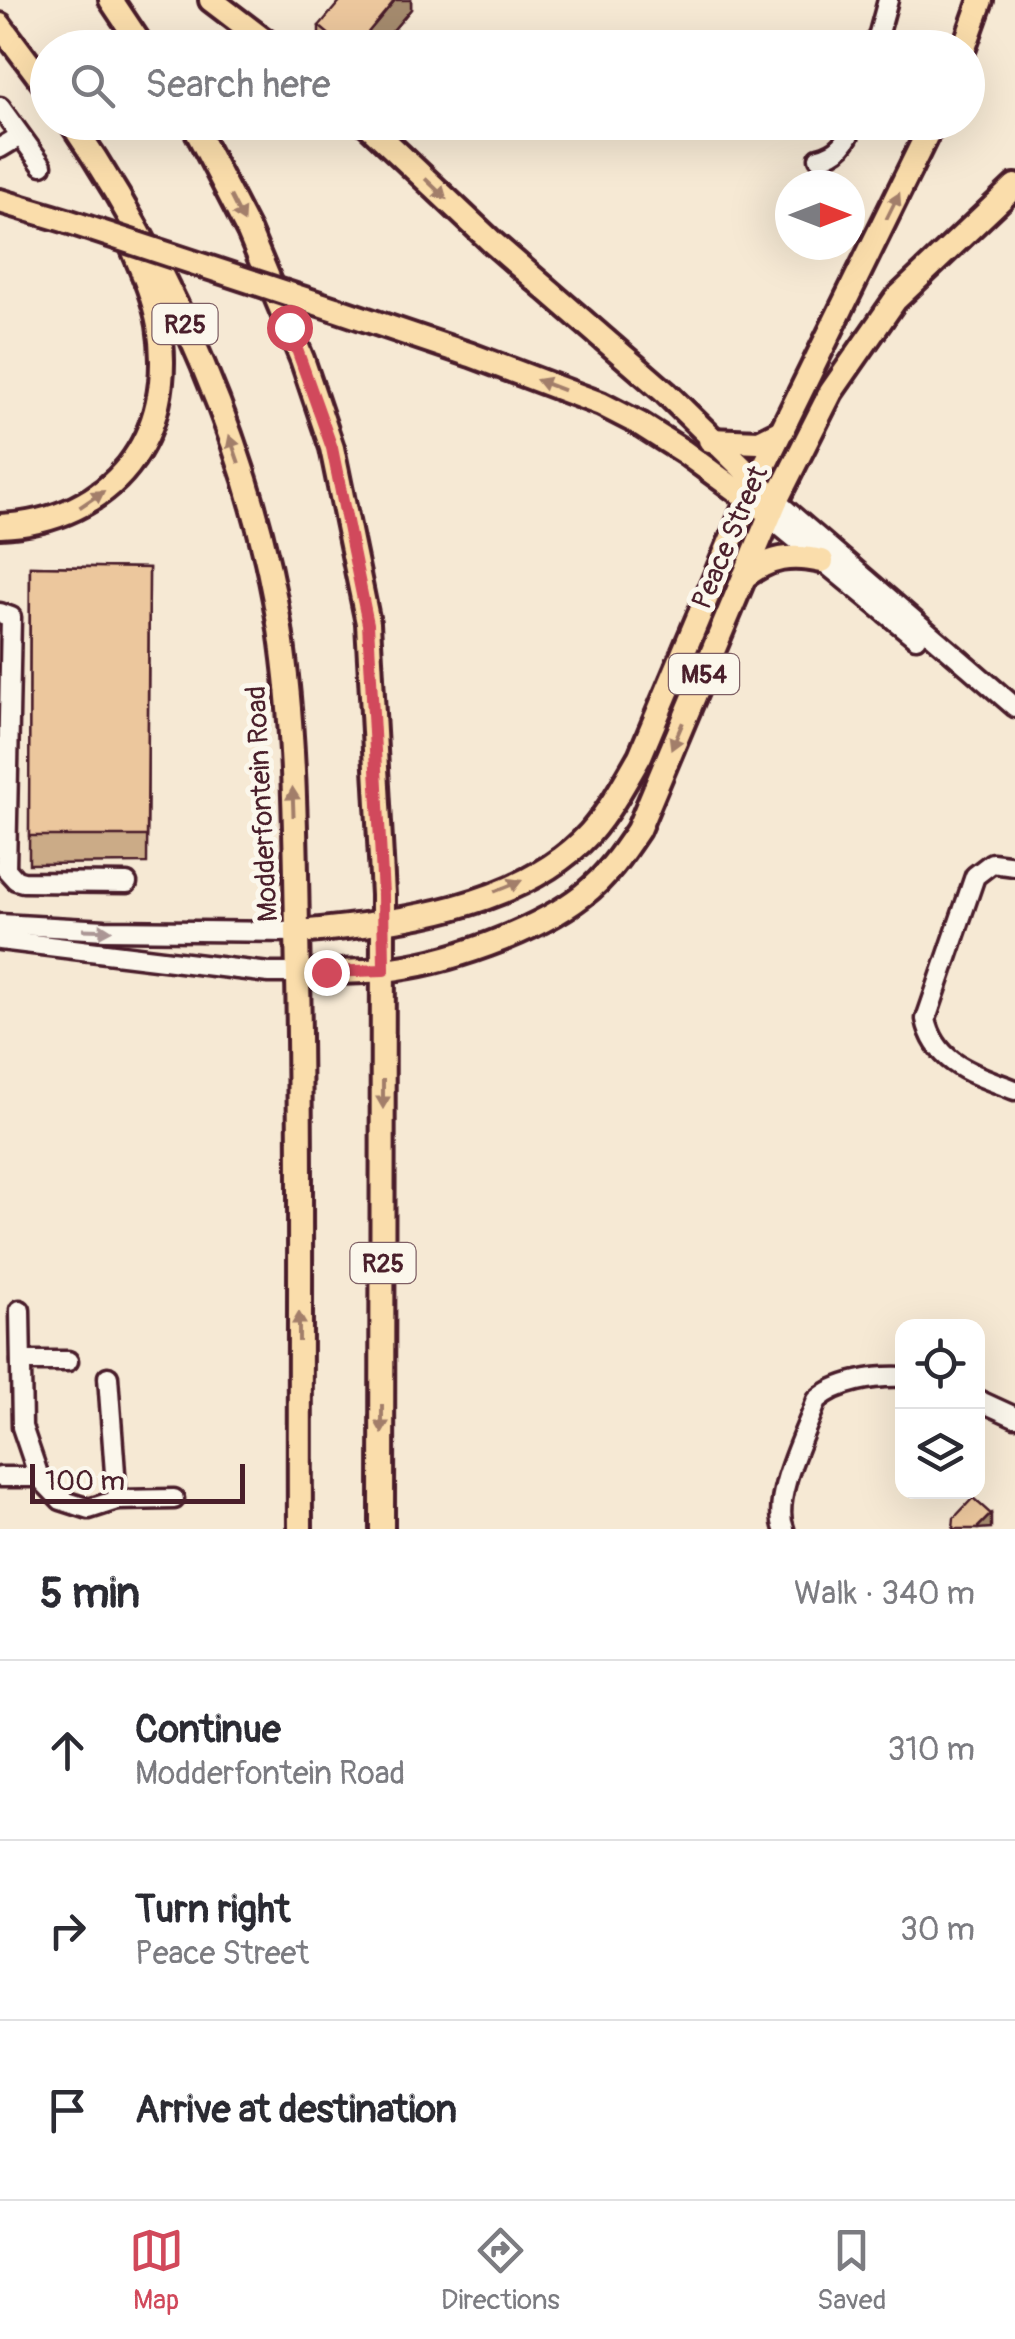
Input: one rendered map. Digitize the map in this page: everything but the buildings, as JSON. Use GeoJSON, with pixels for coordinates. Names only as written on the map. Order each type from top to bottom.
{"type":"FeatureCollection","features":[{"type":"Feature","properties":{"kind":"main road"},"geometry":{"type":"LineString","coordinates":[[111,0],[130,30]]}},
{"type":"Feature","properties":{"kind":"main road"},"geometry":{"type":"LineString","coordinates":[[211,0],[250,30]]}},
{"type":"Feature","properties":{"kind":"main road"},"geometry":{"type":"LineString","coordinates":[[970,30],[981,0]]}},
{"type":"Feature","properties":{"kind":"main road"},"geometry":{"type":"LineString","coordinates":[[0,25],[30,65]]}},
{"type":"Feature","properties":{"kind":"main road","name":"Modderfontein Road"},"geometry":{"type":"LineString","coordinates":[[83,140],[166,282],[208,379],[239,464],[280,626],[289,703],[298,932],[300,1529]]}},
{"type":"Feature","properties":{"kind":"main road","name":"R25"},"geometry":{"type":"LineString","coordinates":[[201,140],[249,232],[302,358],[332,448],[368,624],[384,970],[382,1529]]}},
{"type":"Feature","properties":{"kind":"main road"},"geometry":{"type":"LineString","coordinates":[[385,140],[492,242],[666,394],[773,509]]}},
{"type":"Feature","properties":{"kind":"main road","name":"Peace Street"},"geometry":{"type":"LineString","coordinates":[[383,925],[517,884],[560,860],[580,842],[618,794],[640,756],[753,490],[924,140]]}},
{"type":"Feature","properties":{"kind":"main road"},"geometry":{"type":"LineString","coordinates":[[0,526],[49,520],[73,512],[97,497],[132,464],[146,441],[158,404],[159,326],[141,268],[98,162]]}},
{"type":"Feature","properties":{"kind":"main road","name":"Peace Street"},"geometry":{"type":"LineString","coordinates":[[298,973],[384,970],[490,943],[550,916],[584,894],[614,866],[638,830],[773,509],[831,392],[895,300],[1015,186]]}},
{"type":"Feature","properties":{"kind":"main road"},"geometry":{"type":"LineString","coordinates":[[0,201],[470,355],[601,404],[753,490]]}},
{"type":"Feature","properties":{"kind":"main road"},"geometry":{"type":"LineString","coordinates":[[710,440],[759,442],[783,430]]}},
{"type":"Feature","properties":{"kind":"main road"},"geometry":{"type":"LineString","coordinates":[[744,576],[777,558],[822,561]]}},
{"type":"Feature","properties":{"kind":"main road","name":"M54"},"geometry":{"type":"LineString","coordinates":[[298,932],[383,925]]}},
{"type":"Feature","properties":{"kind":"street"},"geometry":{"type":"LineString","coordinates":[[880,30],[888,0]]}},
{"type":"Feature","properties":{"kind":"street"},"geometry":{"type":"LineString","coordinates":[[0,107],[42,165]]}},
{"type":"Feature","properties":{"kind":"street"},"geometry":{"type":"LineString","coordinates":[[0,148],[20,136]]}},
{"type":"Feature","properties":{"kind":"street"},"geometry":{"type":"LineString","coordinates":[[819,158],[840,149],[848,140]]}},
{"type":"Feature","properties":{"kind":"street"},"geometry":{"type":"LineString","coordinates":[[773,509],[822,561],[985,695],[1015,710]]}},
{"type":"Feature","properties":{"kind":"street"},"geometry":{"type":"LineString","coordinates":[[773,509],[1015,710]]}},
{"type":"Feature","properties":{"kind":"street"},"geometry":{"type":"LineString","coordinates":[[0,613],[12,617],[6,869],[23,882],[128,883]]}},
{"type":"Feature","properties":{"kind":"street"},"geometry":{"type":"LineString","coordinates":[[1015,866],[992,863],[975,876],[926,1019],[934,1042],[956,1066],[1015,1090]]}},
{"type":"Feature","properties":{"kind":"street"},"geometry":{"type":"LineString","coordinates":[[0,924],[87,930],[298,932]]}},
{"type":"Feature","properties":{"kind":"street"},"geometry":{"type":"LineString","coordinates":[[0,940],[298,973]]}},
{"type":"Feature","properties":{"kind":"street"},"geometry":{"type":"LineString","coordinates":[[20,1310],[22,1427],[39,1477],[61,1500],[89,1510],[118,1500],[174,1499]]}},
{"type":"Feature","properties":{"kind":"street"},"geometry":{"type":"LineString","coordinates":[[21,1361],[68,1361]]}},
{"type":"Feature","properties":{"kind":"street"},"geometry":{"type":"LineString","coordinates":[[108,1377],[118,1500]]}},
{"type":"Feature","properties":{"kind":"street"},"geometry":{"type":"LineString","coordinates":[[784,1529],[781,1500],[818,1400],[842,1385],[895,1379]]}},
{"type":"Feature","properties":{"kind":"street"},"geometry":{"type":"LineString","coordinates":[[985,1403],[1015,1418]]}},
{"type":"Feature","properties":{"kind":"street"},"geometry":{"type":"LineString","coordinates":[[0,1476],[39,1477]]}},
{"type":"Feature","properties":{"kind":"street"},"geometry":{"type":"LineString","coordinates":[[89,1510],[98,1529]]}},
{"type":"Feature","properties":{"kind":"route"},"geometry":{"type":"LineString","coordinates":[[289,327],[332,448],[368,624],[373,700],[384,970],[326,972]]}}]}
